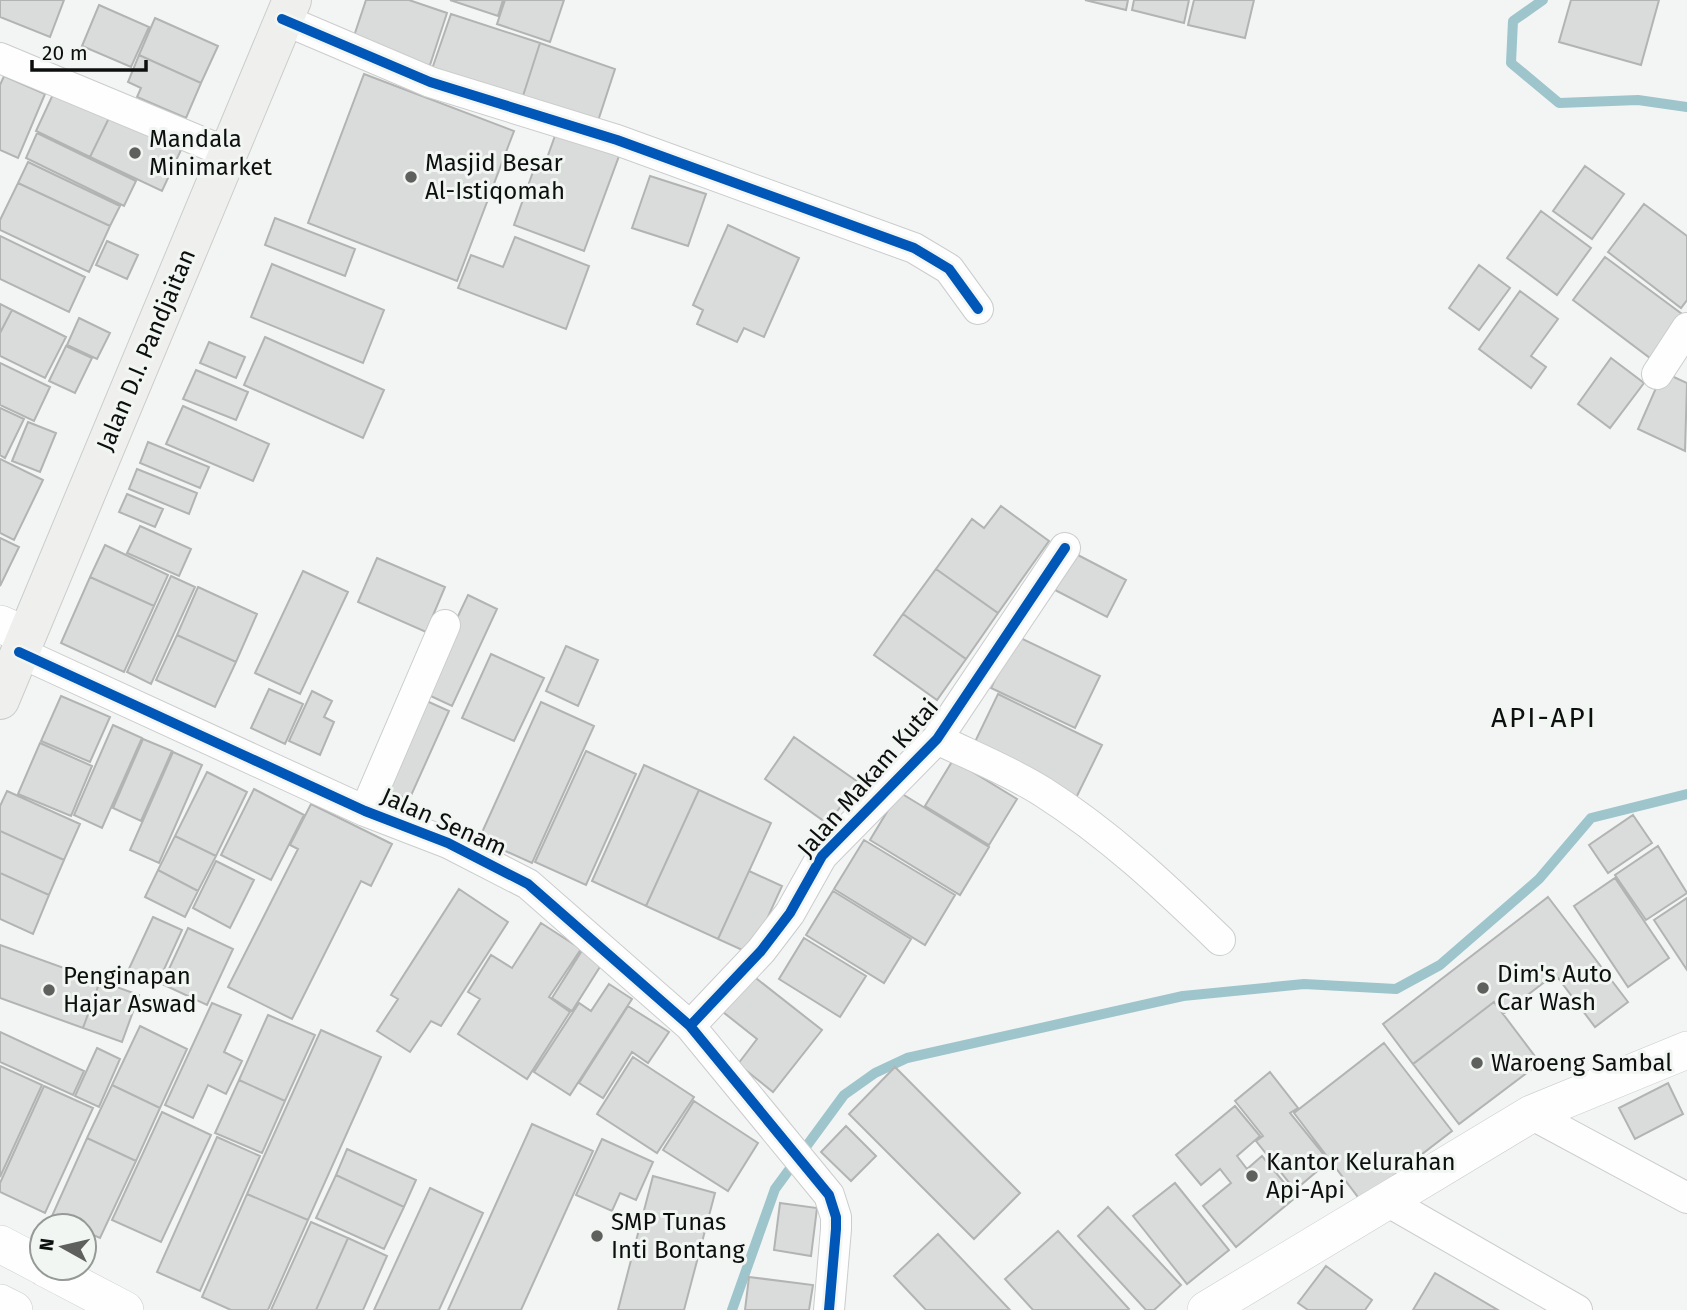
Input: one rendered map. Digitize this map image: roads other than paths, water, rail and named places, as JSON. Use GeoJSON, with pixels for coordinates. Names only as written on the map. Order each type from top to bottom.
{"type":"FeatureCollection","features":[{"type":"Feature","properties":{"kind":"main road","name":"Jalan D.I. Pandjaitan"},"geometry":{"type":"LineString","coordinates":[[0,700],[15,637],[228,153],[287,10]]}},
{"type":"Feature","properties":{"kind":"street"},"geometry":{"type":"LineString","coordinates":[[287,10],[430,82],[617,141],[914,248],[949,269],[978,309]]}},
{"type":"Feature","properties":{"kind":"street"},"geometry":{"type":"LineString","coordinates":[[0,58],[228,153]]}},
{"type":"Feature","properties":{"kind":"street"},"geometry":{"type":"LineString","coordinates":[[1657,374],[1687,328]]}},
{"type":"Feature","properties":{"kind":"street","name":"Jalan Makam Kutai"},"geometry":{"type":"LineString","coordinates":[[690,1027],[761,951],[790,913],[822,856],[937,739],[1065,548]]}},
{"type":"Feature","properties":{"kind":"street"},"geometry":{"type":"LineString","coordinates":[[365,811],[445,625]]}},
{"type":"Feature","properties":{"kind":"street","name":"Jalan Senam"},"geometry":{"type":"LineString","coordinates":[[15,637],[365,811],[448,843],[528,884],[690,1027],[829,1195],[836,1217],[829,1310]]}},
{"type":"Feature","properties":{"kind":"street"},"geometry":{"type":"LineString","coordinates":[[937,739],[1040,790],[1098,829],[1153,875],[1220,940]]}},
{"type":"Feature","properties":{"kind":"street"},"geometry":{"type":"LineString","coordinates":[[1206,1310],[1531,1114],[1687,1050]]}},
{"type":"Feature","properties":{"kind":"street"},"geometry":{"type":"LineString","coordinates":[[1531,1114],[1687,1198]]}},
{"type":"Feature","properties":{"kind":"street"},"geometry":{"type":"LineString","coordinates":[[1387,1201],[1577,1310]]}},
{"type":"Feature","properties":{"kind":"street"},"geometry":{"type":"LineString","coordinates":[[0,1244],[28,1259]]}},
{"type":"Feature","properties":{"kind":"street"},"geometry":{"type":"LineString","coordinates":[[72,1282],[125,1310]]}},
{"type":"Feature","properties":{"kind":"street"},"geometry":{"type":"LineString","coordinates":[[0,1303],[14,1310]]}},
{"type":"Feature","properties":{"kind":"waterway"},"geometry":{"type":"LineString","coordinates":[[1543,0],[1513,21],[1511,63],[1559,103],[1638,100],[1687,107]]}},
{"type":"Feature","properties":{"kind":"waterway"},"geometry":{"type":"LineString","coordinates":[[732,1310],[775,1189],[844,1095],[875,1073],[907,1058],[1183,996],[1304,984],[1396,989],[1440,965],[1539,879],[1591,818],[1687,794]]}},
{"type":"Feature","properties":{"kind":"place","name":"Mandala Minimarket"},"geometry":{"type":"Point","coordinates":[135,153]}},
{"type":"Feature","properties":{"kind":"place","name":"Masjid Besar Al-Istiqomah"},"geometry":{"type":"Point","coordinates":[411,177]}},
{"type":"Feature","properties":{"kind":"place","name":"Dim's Auto Car Wash"},"geometry":{"type":"Point","coordinates":[1483,988]}},
{"type":"Feature","properties":{"kind":"place","name":"Penginapan Hajar Aswad"},"geometry":{"type":"Point","coordinates":[49,990]}},
{"type":"Feature","properties":{"kind":"place","name":"Waroeng Sambal"},"geometry":{"type":"Point","coordinates":[1477,1063]}},
{"type":"Feature","properties":{"kind":"place","name":"Kantor Kelurahan Api-Api"},"geometry":{"type":"Point","coordinates":[1252,1176]}},
{"type":"Feature","properties":{"kind":"place","name":"SMP Tunas Inti Bontang"},"geometry":{"type":"Point","coordinates":[597,1236]}},
{"type":"Feature","properties":{"kind":"district","name":"API-API"},"geometry":{"type":"Point","coordinates":[1544,717]}}]}
